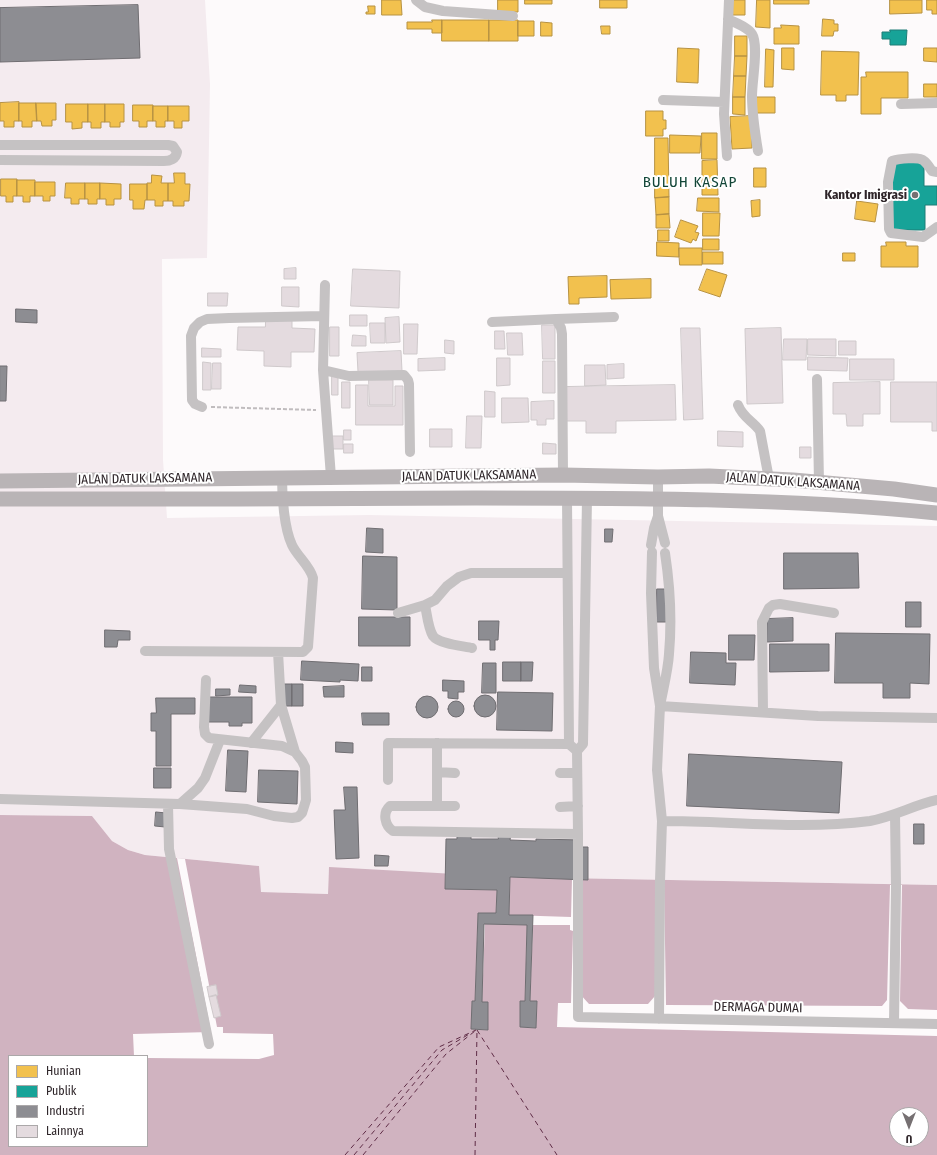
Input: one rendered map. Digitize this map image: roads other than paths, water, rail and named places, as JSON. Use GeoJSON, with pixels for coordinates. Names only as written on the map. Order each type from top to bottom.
{"type":"FeatureCollection","features":[{"type":"Feature","properties":{"kind":"highway","name":"JALAN DATUK LAKSAMANA"},"geometry":{"type":"LineString","coordinates":[[0,481],[563,475],[658,477],[709,476],[819,482],[894,489],[937,495]]}},
{"type":"Feature","properties":{"kind":"highway","name":"JALAN DATUK LAKSAMANA"},"geometry":{"type":"LineString","coordinates":[[0,499],[587,498],[784,502],[937,512]]}},
{"type":"Feature","properties":{"kind":"street"},"geometry":{"type":"LineString","coordinates":[[416,0],[426,7],[443,11],[513,16]]}},
{"type":"Feature","properties":{"kind":"street"},"geometry":{"type":"LineString","coordinates":[[727,156],[724,102],[729,0]]}},
{"type":"Feature","properties":{"kind":"street"},"geometry":{"type":"LineString","coordinates":[[728,19],[749,30],[755,43],[752,110],[758,151]]}},
{"type":"Feature","properties":{"kind":"street"},"geometry":{"type":"LineString","coordinates":[[663,100],[724,102]]}},
{"type":"Feature","properties":{"kind":"street"},"geometry":{"type":"LineString","coordinates":[[901,104],[937,103]]}},
{"type":"Feature","properties":{"kind":"street"},"geometry":{"type":"LineString","coordinates":[[0,145],[173,146],[176,152],[173,159],[164,161],[0,160]]}},
{"type":"Feature","properties":{"kind":"street"},"geometry":{"type":"LineString","coordinates":[[937,172],[932,172],[922,160],[906,159],[892,161],[890,164],[888,182],[890,233],[923,237],[937,227]]}},
{"type":"Feature","properties":{"kind":"street"},"geometry":{"type":"LineString","coordinates":[[325,285],[323,370],[331,477]]}},
{"type":"Feature","properties":{"kind":"street"},"geometry":{"type":"LineString","coordinates":[[202,407],[195,404],[192,400],[191,367],[191,336],[194,328],[200,322],[229,318],[324,316]]}},
{"type":"Feature","properties":{"kind":"street"},"geometry":{"type":"LineString","coordinates":[[492,322],[614,317]]}},
{"type":"Feature","properties":{"kind":"street"},"geometry":{"type":"LineString","coordinates":[[556,319],[561,328],[562,334],[563,475]]}},
{"type":"Feature","properties":{"kind":"street"},"geometry":{"type":"LineString","coordinates":[[323,370],[350,376],[404,375],[409,384],[410,452]]}},
{"type":"Feature","properties":{"kind":"street"},"geometry":{"type":"LineString","coordinates":[[817,379],[819,482]]}},
{"type":"Feature","properties":{"kind":"street"},"geometry":{"type":"LineString","coordinates":[[738,405],[740,411],[748,420],[756,425],[760,431],[769,479]]}},
{"type":"Feature","properties":{"kind":"street"},"geometry":{"type":"LineString","coordinates":[[658,477],[658,516],[665,548],[670,586],[669,656],[660,706],[658,770],[662,821],[659,1019]]}},
{"type":"Feature","properties":{"kind":"street"},"geometry":{"type":"LineString","coordinates":[[145,651],[302,652],[308,647],[313,578],[312,573],[296,552],[290,541],[282,499],[282,478]]}},
{"type":"Feature","properties":{"kind":"street"},"geometry":{"type":"LineString","coordinates":[[567,498],[569,744]]}},
{"type":"Feature","properties":{"kind":"street"},"geometry":{"type":"LineString","coordinates":[[455,806],[390,806],[386,812],[386,824],[393,831],[578,834],[577,751],[583,744],[587,498]]}},
{"type":"Feature","properties":{"kind":"street"},"geometry":{"type":"LineString","coordinates":[[658,516],[654,528],[652,549],[651,592],[654,668],[660,706]]}},
{"type":"Feature","properties":{"kind":"street"},"geometry":{"type":"LineString","coordinates":[[398,613],[425,605],[435,600],[447,586],[459,577],[471,573],[567,573]]}},
{"type":"Feature","properties":{"kind":"street"},"geometry":{"type":"LineString","coordinates":[[763,712],[762,622],[769,608],[773,605],[780,604],[834,613]]}},
{"type":"Feature","properties":{"kind":"street"},"geometry":{"type":"LineString","coordinates":[[425,605],[434,637],[441,641],[472,648]]}},
{"type":"Feature","properties":{"kind":"street"},"geometry":{"type":"LineString","coordinates":[[0,800],[180,804],[247,809],[280,817],[298,817],[302,813],[306,800],[305,767],[295,752],[281,705],[278,652]]}},
{"type":"Feature","properties":{"kind":"street"},"geometry":{"type":"LineString","coordinates":[[206,680],[204,727],[205,734],[209,738],[282,746],[295,752]]}},
{"type":"Feature","properties":{"kind":"street"},"geometry":{"type":"LineString","coordinates":[[250,743],[281,705]]}},
{"type":"Feature","properties":{"kind":"street"},"geometry":{"type":"LineString","coordinates":[[660,706],[818,716],[937,718]]}},
{"type":"Feature","properties":{"kind":"street"},"geometry":{"type":"LineString","coordinates":[[180,804],[198,788],[205,778],[220,740]]}},
{"type":"Feature","properties":{"kind":"street"},"geometry":{"type":"LineString","coordinates":[[388,780],[388,743],[569,744],[577,751]]}},
{"type":"Feature","properties":{"kind":"street"},"geometry":{"type":"LineString","coordinates":[[437,743],[437,806]]}},
{"type":"Feature","properties":{"kind":"street"},"geometry":{"type":"LineString","coordinates":[[437,772],[455,773]]}},
{"type":"Feature","properties":{"kind":"street"},"geometry":{"type":"LineString","coordinates":[[560,773],[577,773]]}},
{"type":"Feature","properties":{"kind":"street"},"geometry":{"type":"LineString","coordinates":[[662,821],[703,821],[781,825],[847,823],[872,820],[937,800]]}},
{"type":"Feature","properties":{"kind":"street"},"geometry":{"type":"LineString","coordinates":[[168,804],[169,849],[209,1044]]}},
{"type":"Feature","properties":{"kind":"street"},"geometry":{"type":"LineString","coordinates":[[560,807],[578,806]]}},
{"type":"Feature","properties":{"kind":"street"},"geometry":{"type":"LineString","coordinates":[[894,1023],[896,885],[895,814]]}},
{"type":"Feature","properties":{"kind":"street","name":"DERMAGA DUMAI"},"geometry":{"type":"LineString","coordinates":[[578,834],[578,1017],[937,1024]]}},
{"type":"Feature","properties":{"kind":"place","name":"Kantor Imigrasi"},"geometry":{"type":"Point","coordinates":[915,195]}},
{"type":"Feature","properties":{"kind":"district","name":"BULUH KASAP"},"geometry":{"type":"Point","coordinates":[690,183]}}]}
